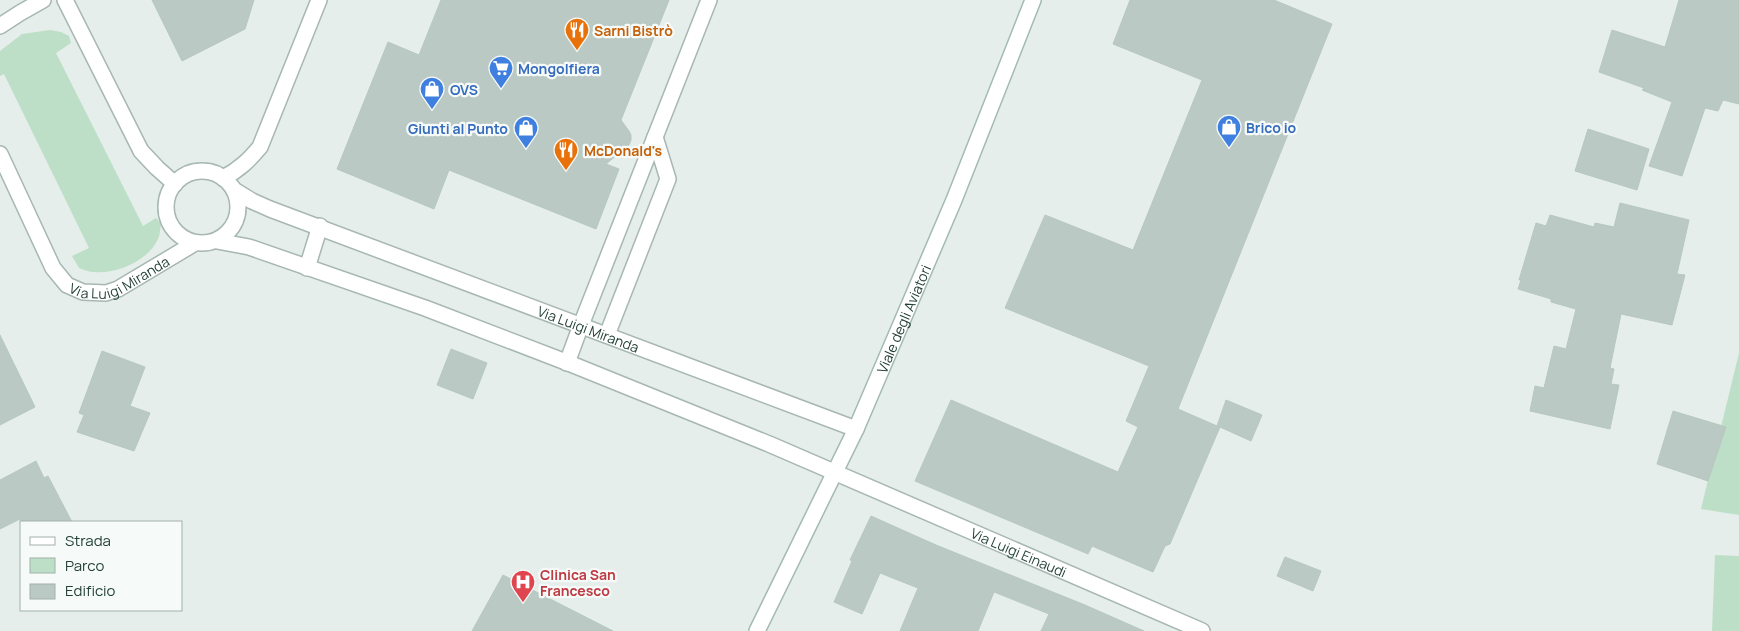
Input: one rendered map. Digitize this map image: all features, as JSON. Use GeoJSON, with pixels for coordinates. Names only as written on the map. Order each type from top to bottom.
{"type":"FeatureCollection","features":[{"type":"Feature","properties":{"kind":"street"},"geometry":{"type":"LineString","coordinates":[[0,26],[43,0]]}},
{"type":"Feature","properties":{"kind":"street"},"geometry":{"type":"LineString","coordinates":[[65,0],[141,150],[156,168],[175,184]]}},
{"type":"Feature","properties":{"kind":"street"},"geometry":{"type":"LineString","coordinates":[[223,178],[248,162],[260,147],[319,0]]}},
{"type":"Feature","properties":{"kind":"street"},"geometry":{"type":"LineString","coordinates":[[567,363],[710,0]]}},
{"type":"Feature","properties":{"kind":"street","name":"Viale degli Aviatori"},"geometry":{"type":"LineString","coordinates":[[757,631],[836,474],[856,429],[954,200],[1033,0]]}},
{"type":"Feature","properties":{"kind":"street"},"geometry":{"type":"LineString","coordinates":[[607,335],[668,179],[655,137]]}},
{"type":"Feature","properties":{"kind":"street","name":"Via Luigi Miranda"},"geometry":{"type":"LineString","coordinates":[[0,154],[54,268],[67,285],[83,292],[106,293],[118,289],[195,243]]}},
{"type":"Feature","properties":{"kind":"street"},"geometry":{"type":"LineString","coordinates":[[193,172],[214,173],[223,178],[234,190],[238,202],[238,214],[234,225],[217,241],[205,244],[195,243],[181,237],[173,229],[167,218],[168,194],[175,184],[193,172]]}},
{"type":"Feature","properties":{"kind":"street","name":"Via Luigi Miranda"},"geometry":{"type":"LineString","coordinates":[[234,190],[252,201],[776,401],[856,429]]}},
{"type":"Feature","properties":{"kind":"street"},"geometry":{"type":"LineString","coordinates":[[307,268],[320,226]]}},
{"type":"Feature","properties":{"kind":"street"},"geometry":{"type":"LineString","coordinates":[[217,241],[249,247],[425,308],[768,444],[836,474]]}},
{"type":"Feature","properties":{"kind":"street","name":"Via Luigi Einaudi"},"geometry":{"type":"LineString","coordinates":[[836,474],[1202,631]]}},
{"type":"Feature","properties":{"kind":"green space"},"geometry":{"type":"Polygon","coordinates":[[[50,30],[69,36],[71,43],[56,53],[143,226],[156,218],[161,224],[159,237],[147,254],[131,264],[112,271],[90,272],[79,268],[72,256],[89,248],[4,74],[0,76],[0,51],[22,34],[50,30]]]}},
{"type":"Feature","properties":{"kind":"green space"},"geometry":{"type":"Polygon","coordinates":[[[1739,353],[1739,515],[1701,509],[1739,353]]]}},
{"type":"Feature","properties":{"kind":"green space"},"geometry":{"type":"Polygon","coordinates":[[[1715,555],[1739,556],[1739,631],[1712,631],[1715,555]]]}},
{"type":"Feature","properties":{"kind":"building"},"geometry":{"type":"Polygon","coordinates":[[[152,0],[254,0],[245,29],[182,61],[152,0]]]}},
{"type":"Feature","properties":{"kind":"building","name":"Mongolfiera"},"geometry":{"type":"Polygon","coordinates":[[[441,0],[669,0],[621,120],[631,135],[631,140],[629,145],[606,164],[619,169],[596,229],[449,170],[434,209],[337,169],[388,42],[419,55],[441,0]]]}},
{"type":"Feature","properties":{"kind":"building","name":"Brico io"},"geometry":{"type":"Polygon","coordinates":[[[1130,0],[1274,0],[1332,24],[1178,409],[1217,426],[1226,400],[1262,415],[1251,441],[1220,427],[1170,544],[1165,546],[1153,572],[1092,546],[1088,554],[915,481],[951,400],[1118,472],[1138,427],[1126,421],[1149,366],[1005,308],[1045,215],[1133,250],[1202,80],[1113,44],[1130,0]]]}},
{"type":"Feature","properties":{"kind":"building"},"geometry":{"type":"Polygon","coordinates":[[[1679,0],[1739,0],[1739,104],[1723,100],[1718,111],[1705,108],[1682,176],[1649,166],[1672,102],[1642,90],[1644,88],[1599,72],[1612,30],[1665,47],[1679,0]]]}},
{"type":"Feature","properties":{"kind":"building"},"geometry":{"type":"Polygon","coordinates":[[[1588,129],[1649,149],[1637,190],[1575,171],[1588,129]]]}},
{"type":"Feature","properties":{"kind":"building"},"geometry":{"type":"Polygon","coordinates":[[[1620,203],[1689,220],[1677,274],[1685,275],[1672,325],[1621,314],[1610,368],[1614,369],[1611,384],[1619,385],[1610,429],[1530,411],[1535,386],[1544,388],[1554,346],[1566,349],[1576,309],[1551,302],[1551,299],[1518,289],[1536,223],[1546,226],[1550,215],[1594,227],[1595,223],[1614,227],[1620,203]]]}},
{"type":"Feature","properties":{"kind":"building"},"geometry":{"type":"Polygon","coordinates":[[[0,335],[35,407],[0,425],[0,335]]]}},
{"type":"Feature","properties":{"kind":"building"},"geometry":{"type":"Polygon","coordinates":[[[451,349],[487,363],[473,399],[437,385],[451,349]]]}},
{"type":"Feature","properties":{"kind":"building"},"geometry":{"type":"Polygon","coordinates":[[[102,351],[145,367],[130,406],[150,413],[134,451],[77,432],[84,415],[79,413],[102,351]]]}},
{"type":"Feature","properties":{"kind":"building"},"geometry":{"type":"Polygon","coordinates":[[[1673,411],[1726,427],[1708,481],[1657,464],[1673,411]]]}},
{"type":"Feature","properties":{"kind":"building"},"geometry":{"type":"Polygon","coordinates":[[[36,461],[44,478],[48,476],[71,521],[21,521],[20,519],[0,529],[0,480],[36,461]]]}},
{"type":"Feature","properties":{"kind":"building"},"geometry":{"type":"Polygon","coordinates":[[[871,516],[1144,631],[1041,631],[1049,614],[994,592],[978,631],[900,631],[918,588],[880,573],[862,614],[834,602],[852,561],[850,560],[871,516]]]}},
{"type":"Feature","properties":{"kind":"building"},"geometry":{"type":"Polygon","coordinates":[[[1285,557],[1321,571],[1313,591],[1277,576],[1285,557]]]}},
{"type":"Feature","properties":{"kind":"building","name":"Clinica San Francesco"},"geometry":{"type":"Polygon","coordinates":[[[503,575],[613,631],[472,631],[503,575]]]}},
{"type":"Feature","properties":{"kind":"place","name":"Sarni Bistrò"},"geometry":{"type":"Point","coordinates":[577,51]}},
{"type":"Feature","properties":{"kind":"place","name":"Mongolfiera"},"geometry":{"type":"Point","coordinates":[501,89]}},
{"type":"Feature","properties":{"kind":"place","name":"OVS"},"geometry":{"type":"Point","coordinates":[432,110]}},
{"type":"Feature","properties":{"kind":"place","name":"Brico io"},"geometry":{"type":"Point","coordinates":[1229,148]}},
{"type":"Feature","properties":{"kind":"place","name":"Giunti al Punto"},"geometry":{"type":"Point","coordinates":[526,149]}},
{"type":"Feature","properties":{"kind":"place","name":"McDonald's"},"geometry":{"type":"Point","coordinates":[566,171]}},
{"type":"Feature","properties":{"kind":"place","name":"Clinica San Francesco"},"geometry":{"type":"Point","coordinates":[523,603]}}]}
